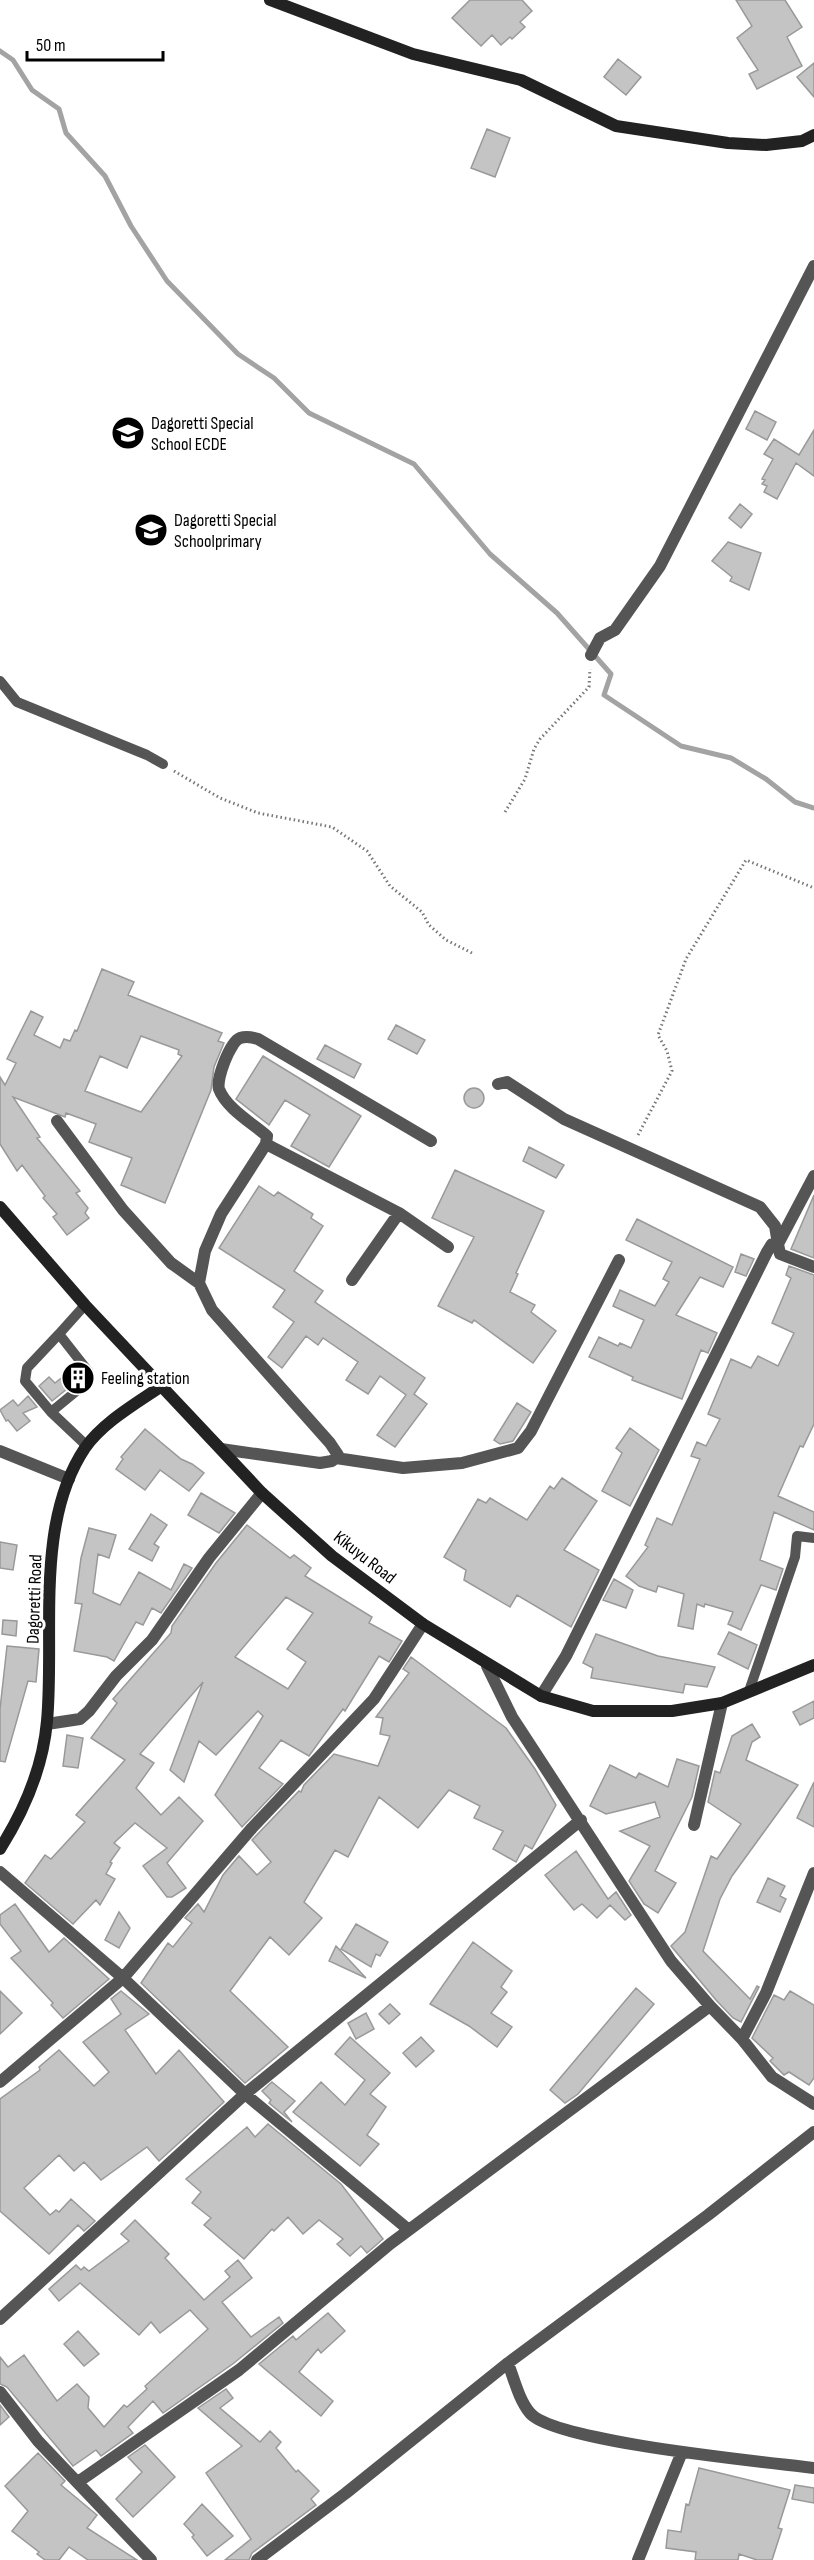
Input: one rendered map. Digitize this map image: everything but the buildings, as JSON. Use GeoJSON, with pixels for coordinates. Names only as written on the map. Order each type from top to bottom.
{"type":"FeatureCollection","features":[{"type":"Feature","properties":{"kind":"main road"},"geometry":{"type":"LineString","coordinates":[[270,0],[413,54],[521,80],[616,126],[728,143],[766,145],[802,141],[814,135]]}},
{"type":"Feature","properties":{"kind":"main road","name":"Kikuyu Road"},"geometry":{"type":"LineString","coordinates":[[0,1207],[86,1305],[163,1384],[262,1493],[332,1556],[423,1624],[487,1666],[541,1696],[593,1711],[672,1711],[722,1703],[814,1665]]}},
{"type":"Feature","properties":{"kind":"main road","name":"Dagoretti Road"},"geometry":{"type":"LineString","coordinates":[[0,1849],[29,1798],[47,1724],[50,1576],[57,1525],[69,1479],[87,1446],[131,1407],[163,1384]]}},
{"type":"Feature","properties":{"kind":"street"},"geometry":{"type":"LineString","coordinates":[[591,655],[600,638],[615,630],[660,566],[814,266]]}},
{"type":"Feature","properties":{"kind":"street"},"geometry":{"type":"LineString","coordinates":[[199,1283],[205,1251],[221,1214],[266,1144],[267,1136],[226,1100],[219,1089],[218,1080],[233,1043],[240,1038],[250,1036],[258,1039],[431,1141]]}},
{"type":"Feature","properties":{"kind":"street"},"geometry":{"type":"LineString","coordinates":[[498,1084],[507,1082],[564,1119],[632,1147],[760,1207],[775,1226],[780,1254],[814,1267]]}},
{"type":"Feature","properties":{"kind":"street"},"geometry":{"type":"LineString","coordinates":[[57,1121],[123,1210],[171,1263],[199,1283],[212,1310],[338,1452],[336,1458]]}},
{"type":"Feature","properties":{"kind":"street"},"geometry":{"type":"LineString","coordinates":[[266,1144],[399,1213],[448,1247]]}},
{"type":"Feature","properties":{"kind":"street"},"geometry":{"type":"LineString","coordinates":[[778,1245],[814,1176]]}},
{"type":"Feature","properties":{"kind":"street"},"geometry":{"type":"LineString","coordinates":[[352,1280],[399,1213]]}},
{"type":"Feature","properties":{"kind":"street"},"geometry":{"type":"LineString","coordinates":[[541,1696],[566,1656],[767,1252],[772,1244],[778,1245]]}},
{"type":"Feature","properties":{"kind":"street"},"geometry":{"type":"LineString","coordinates":[[221,1449],[320,1463],[336,1458],[403,1468],[462,1463],[518,1448],[531,1431],[619,1260]]}},
{"type":"Feature","properties":{"kind":"street"},"geometry":{"type":"LineString","coordinates":[[0,1451],[69,1479]]}},
{"type":"Feature","properties":{"kind":"street"},"geometry":{"type":"LineString","coordinates":[[47,1724],[80,1719],[89,1711],[116,1676],[152,1640],[209,1558],[262,1493]]}},
{"type":"Feature","properties":{"kind":"street"},"geometry":{"type":"LineString","coordinates":[[0,2082],[123,1978],[252,1828],[374,1699],[423,1624]]}},
{"type":"Feature","properties":{"kind":"street"},"geometry":{"type":"LineString","coordinates":[[487,1666],[512,1717],[671,1961],[742,2039],[772,2078],[814,2104]]}},
{"type":"Feature","properties":{"kind":"street"},"geometry":{"type":"LineString","coordinates":[[694,1825],[722,1703]]}},
{"type":"Feature","properties":{"kind":"street"},"geometry":{"type":"LineString","coordinates":[[0,2319],[245,2094],[581,1820]]}},
{"type":"Feature","properties":{"kind":"street"},"geometry":{"type":"LineString","coordinates":[[0,1872],[123,1978],[245,2094],[409,2230]]}},
{"type":"Feature","properties":{"kind":"street"},"geometry":{"type":"LineString","coordinates":[[742,2039],[766,1993],[814,1873]]}},
{"type":"Feature","properties":{"kind":"street"},"geometry":{"type":"LineString","coordinates":[[78,2482],[239,2370],[409,2230],[710,2006]]}},
{"type":"Feature","properties":{"kind":"street"},"geometry":{"type":"LineString","coordinates":[[257,2560],[346,2493],[508,2363],[708,2215],[814,2132]]}},
{"type":"Feature","properties":{"kind":"street"},"geometry":{"type":"LineString","coordinates":[[508,2363],[530,2414],[544,2424],[589,2436],[682,2452],[814,2468]]}},
{"type":"Feature","properties":{"kind":"street"},"geometry":{"type":"LineString","coordinates":[[0,2392],[38,2441],[151,2560]]}},
{"type":"Feature","properties":{"kind":"street"},"geometry":{"type":"LineString","coordinates":[[638,2560],[682,2452]]}},
{"type":"Feature","properties":{"kind":"lane"},"geometry":{"type":"LineString","coordinates":[[0,681],[17,702],[147,755],[163,764]]}},
{"type":"Feature","properties":{"kind":"lane"},"geometry":{"type":"LineString","coordinates":[[86,1305],[27,1368],[25,1381],[51,1412],[87,1446]]}},
{"type":"Feature","properties":{"kind":"lane"},"geometry":{"type":"LineString","coordinates":[[51,1412],[88,1378],[88,1371],[59,1334]]}},
{"type":"Feature","properties":{"kind":"lane"},"geometry":{"type":"LineString","coordinates":[[749,1691],[795,1557],[797,1536],[814,1538]]}},
{"type":"Feature","properties":{"kind":"path"},"geometry":{"type":"LineString","coordinates":[[505,812],[525,779],[534,749],[540,739],[589,687],[591,655]]}},
{"type":"Feature","properties":{"kind":"path"},"geometry":{"type":"LineString","coordinates":[[163,764],[220,798],[258,813],[332,827],[367,850],[390,886],[422,912],[429,925],[446,940],[474,954]]}},
{"type":"Feature","properties":{"kind":"path"},"geometry":{"type":"LineString","coordinates":[[632,1147],[672,1071],[667,1051],[658,1035],[677,979],[686,959],[746,860],[814,888]]}},
{"type":"Feature","properties":{"kind":"waterway"},"geometry":{"type":"LineString","coordinates":[[0,51],[13,60],[32,90],[59,109],[66,133],[105,176],[131,226],[167,281],[238,354],[274,378],[309,413],[414,464],[490,554],[557,613],[611,674],[604,695],[681,746],[731,758],[766,779],[795,802],[814,808]]}},
{"type":"Feature","properties":{"kind":"place","name":"Dagoretti Special School ECDE"},"geometry":{"type":"Point","coordinates":[128,433]}},
{"type":"Feature","properties":{"kind":"place","name":"Dagoretti Special Schoolprimary"},"geometry":{"type":"Point","coordinates":[151,530]}},
{"type":"Feature","properties":{"kind":"place","name":"Feeling station"},"geometry":{"type":"Point","coordinates":[78,1378]}}]}
